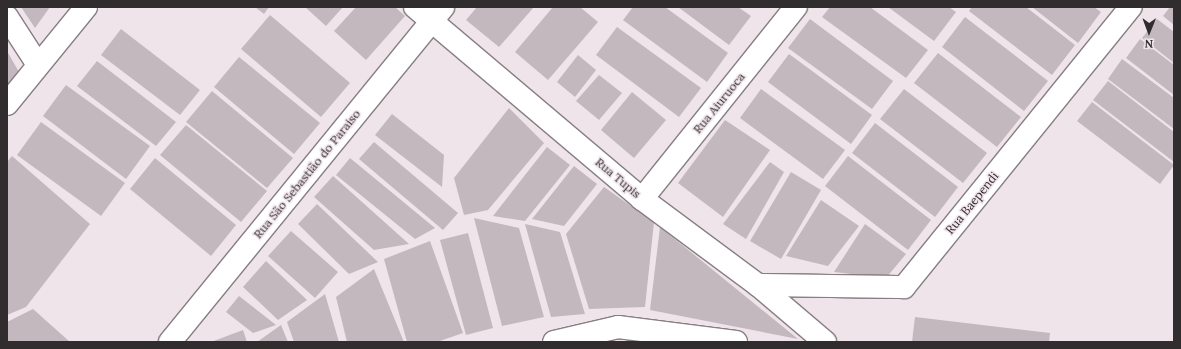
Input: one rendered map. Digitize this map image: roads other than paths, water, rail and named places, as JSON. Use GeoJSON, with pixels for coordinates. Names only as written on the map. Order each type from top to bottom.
{"type":"FeatureCollection","features":[{"type":"Feature","properties":{"kind":"street"},"geometry":{"type":"LineString","coordinates":[[7,104],[86,7]]}},
{"type":"Feature","properties":{"kind":"street","name":"Rua Aiuruoca"},"geometry":{"type":"LineString","coordinates":[[642,199],[796,7]]}},
{"type":"Feature","properties":{"kind":"street","name":"Rua Baependi"},"geometry":{"type":"LineString","coordinates":[[758,285],[904,287],[1131,7]]}},
{"type":"Feature","properties":{"kind":"street","name":"Rua Tupis"},"geometry":{"type":"LineString","coordinates":[[430,12],[642,199],[758,285],[825,342]]}},
{"type":"Feature","properties":{"kind":"street","name":"Rua São Sebastião do Paraiso"},"geometry":{"type":"LineString","coordinates":[[170,342],[430,12]]}},
{"type":"Feature","properties":{"kind":"street"},"geometry":{"type":"LineString","coordinates":[[7,17],[38,65]]}},
{"type":"Feature","properties":{"kind":"street"},"geometry":{"type":"LineString","coordinates":[[554,342],[618,327],[685,338],[736,342]]}}]}
